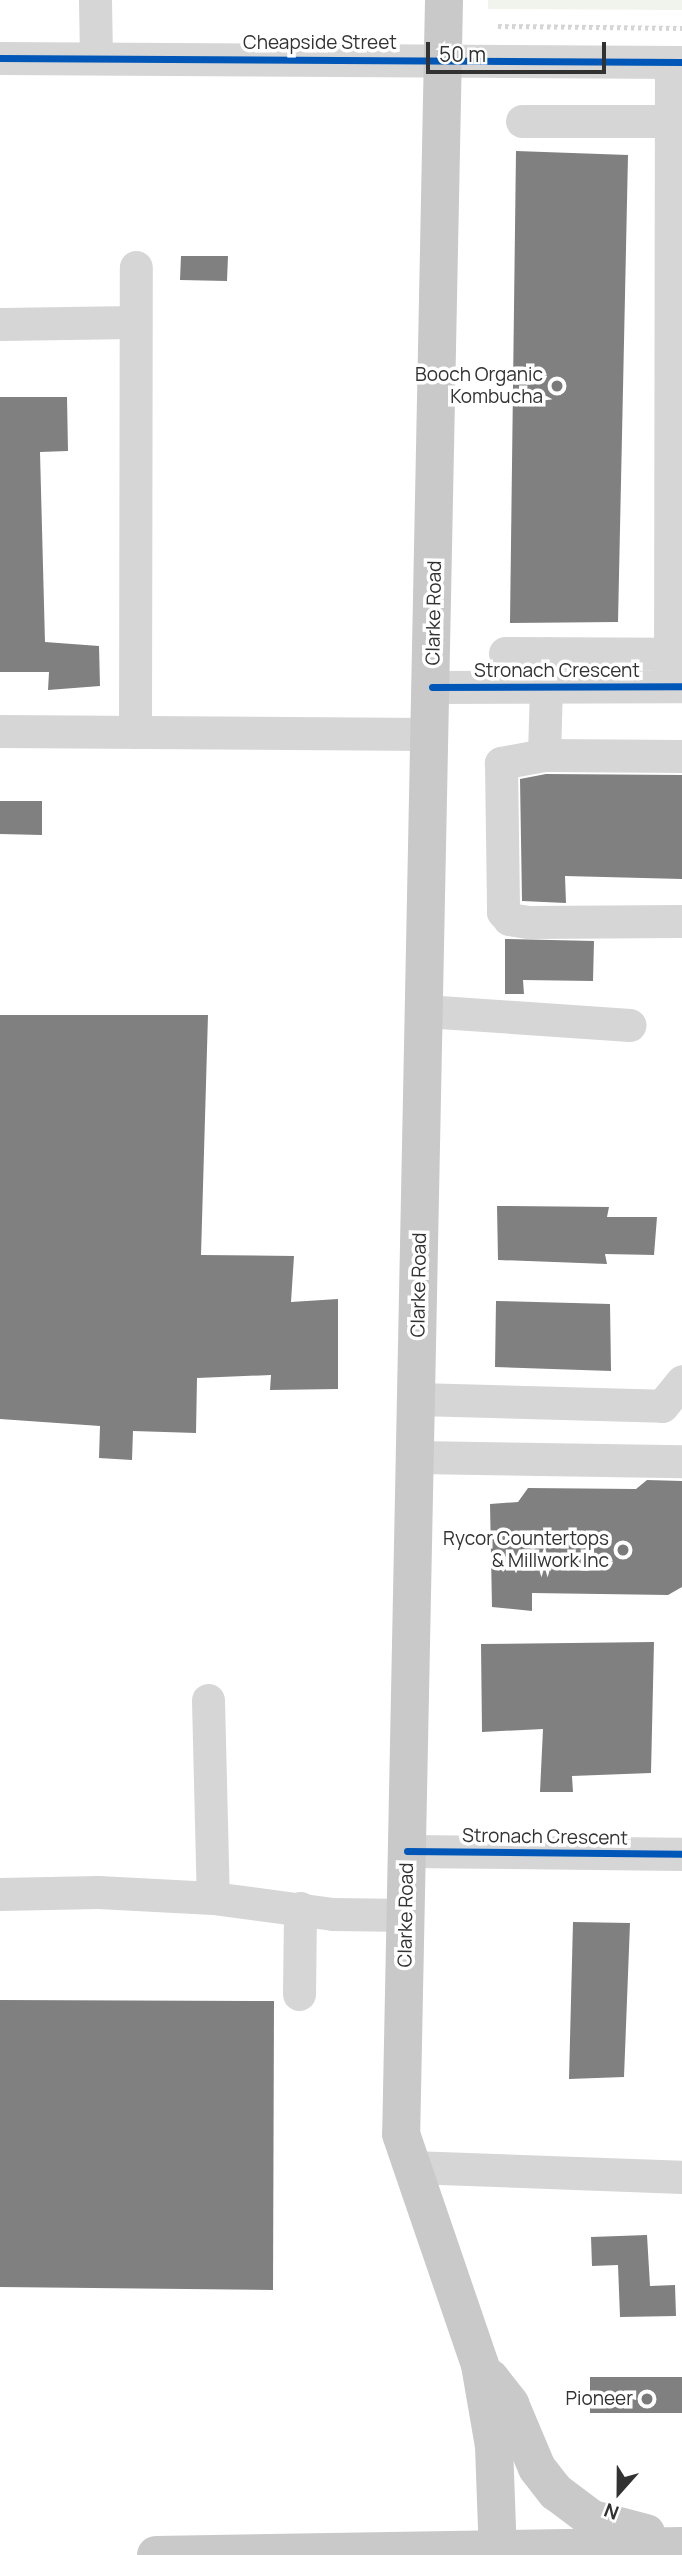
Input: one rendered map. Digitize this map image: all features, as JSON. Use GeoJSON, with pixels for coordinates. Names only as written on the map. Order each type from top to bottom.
{"type":"FeatureCollection","features":[{"type":"Feature","properties":{"kind":"main road","name":"Clarke Road"},"geometry":{"type":"LineString","coordinates":[[444,0],[401,2134],[480,2365],[494,2446],[498,2552]]}},
{"type":"Feature","properties":{"kind":"main road"},"geometry":{"type":"LineString","coordinates":[[480,2365],[510,2404],[537,2468],[556,2492],[592,2519],[682,2546]]}},
{"type":"Feature","properties":{"kind":"main road"},"geometry":{"type":"LineString","coordinates":[[156,2555],[498,2552],[682,2546]]}},
{"type":"Feature","properties":{"kind":"street"},"geometry":{"type":"LineString","coordinates":[[95,0],[96,58]]}},
{"type":"Feature","properties":{"kind":"street","name":"Cheapside Street"},"geometry":{"type":"LineString","coordinates":[[0,58],[677,62]]}},
{"type":"Feature","properties":{"kind":"street"},"geometry":{"type":"LineString","coordinates":[[676,686],[670,654],[676,174],[671,121],[677,62]]}},
{"type":"Feature","properties":{"kind":"street"},"geometry":{"type":"LineString","coordinates":[[522,121],[671,121]]}},
{"type":"Feature","properties":{"kind":"street"},"geometry":{"type":"LineString","coordinates":[[135,732],[136,267]]}},
{"type":"Feature","properties":{"kind":"street"},"geometry":{"type":"LineString","coordinates":[[0,324],[134,322]]}},
{"type":"Feature","properties":{"kind":"street"},"geometry":{"type":"LineString","coordinates":[[505,653],[670,654]]}},
{"type":"Feature","properties":{"kind":"street"},"geometry":{"type":"LineString","coordinates":[[544,755],[547,653]]}},
{"type":"Feature","properties":{"kind":"street","name":"Stronach Crescent"},"geometry":{"type":"LineString","coordinates":[[432,687],[676,686]]}},
{"type":"Feature","properties":{"kind":"street"},"geometry":{"type":"LineString","coordinates":[[0,731],[431,734]]}},
{"type":"Feature","properties":{"kind":"street"},"geometry":{"type":"LineString","coordinates":[[682,756],[544,755],[501,763],[503,912],[509,919],[529,922],[682,921]]}},
{"type":"Feature","properties":{"kind":"street"},"geometry":{"type":"LineString","coordinates":[[425,1011],[630,1025]]}},
{"type":"Feature","properties":{"kind":"street"},"geometry":{"type":"LineString","coordinates":[[417,1399],[662,1406],[682,1381]]}},
{"type":"Feature","properties":{"kind":"street"},"geometry":{"type":"LineString","coordinates":[[415,1457],[682,1461]]}},
{"type":"Feature","properties":{"kind":"street"},"geometry":{"type":"LineString","coordinates":[[208,1700],[213,1898]]}},
{"type":"Feature","properties":{"kind":"street","name":"Stronach Crescent"},"geometry":{"type":"LineString","coordinates":[[407,1852],[682,1854]]}},
{"type":"Feature","properties":{"kind":"street"},"geometry":{"type":"LineString","coordinates":[[0,1894],[98,1892],[213,1898],[334,1914],[406,1915]]}},
{"type":"Feature","properties":{"kind":"street"},"geometry":{"type":"LineString","coordinates":[[299,1994],[300,1908]]}},
{"type":"Feature","properties":{"kind":"street"},"geometry":{"type":"LineString","coordinates":[[412,2167],[682,2177]]}},
{"type":"Feature","properties":{"kind":"path"},"geometry":{"type":"LineString","coordinates":[[498,26],[682,28]]}},
{"type":"Feature","properties":{"kind":"shaded area"},"geometry":{"type":"Polygon","coordinates":[[[488,0],[682,0],[682,10],[488,9],[488,0]]]}},
{"type":"Feature","properties":{"kind":"building"},"geometry":{"type":"Polygon","coordinates":[[[516,151],[628,155],[618,622],[510,623],[516,151]]]}},
{"type":"Feature","properties":{"kind":"building"},"geometry":{"type":"Polygon","coordinates":[[[181,256],[228,256],[227,281],[180,280],[181,256]]]}},
{"type":"Feature","properties":{"kind":"building"},"geometry":{"type":"Polygon","coordinates":[[[0,397],[67,397],[68,451],[40,452],[45,642],[99,646],[100,686],[48,690],[49,672],[0,672],[0,397]]]}},
{"type":"Feature","properties":{"kind":"building"},"geometry":{"type":"Polygon","coordinates":[[[546,774],[682,775],[682,879],[565,876],[566,903],[522,901],[520,779],[546,774]]]}},
{"type":"Feature","properties":{"kind":"building"},"geometry":{"type":"Polygon","coordinates":[[[0,801],[42,801],[42,835],[0,834],[0,801]]]}},
{"type":"Feature","properties":{"kind":"building"},"geometry":{"type":"Polygon","coordinates":[[[505,939],[594,941],[593,981],[523,980],[524,994],[505,994],[505,939]]]}},
{"type":"Feature","properties":{"kind":"building"},"geometry":{"type":"Polygon","coordinates":[[[0,1015],[208,1015],[201,1255],[294,1256],[291,1302],[338,1299],[338,1389],[270,1390],[271,1375],[197,1378],[196,1433],[133,1431],[132,1460],[99,1458],[100,1426],[0,1419],[0,1015]]]}},
{"type":"Feature","properties":{"kind":"building"},"geometry":{"type":"Polygon","coordinates":[[[497,1206],[609,1207],[607,1217],[657,1217],[654,1255],[605,1254],[607,1264],[498,1260],[497,1206]]]}},
{"type":"Feature","properties":{"kind":"building"},"geometry":{"type":"Polygon","coordinates":[[[496,1301],[610,1304],[611,1371],[495,1367],[496,1301]]]}},
{"type":"Feature","properties":{"kind":"building"},"geometry":{"type":"Polygon","coordinates":[[[647,1480],[682,1481],[682,1587],[668,1595],[532,1593],[532,1611],[492,1607],[490,1504],[518,1502],[528,1488],[636,1489],[647,1480]]]}},
{"type":"Feature","properties":{"kind":"building"},"geometry":{"type":"Polygon","coordinates":[[[654,1642],[651,1773],[572,1776],[573,1792],[540,1792],[543,1729],[482,1732],[481,1644],[654,1642]]]}},
{"type":"Feature","properties":{"kind":"building"},"geometry":{"type":"Polygon","coordinates":[[[573,1922],[630,1923],[624,2077],[569,2079],[573,1922]]]}},
{"type":"Feature","properties":{"kind":"building"},"geometry":{"type":"Polygon","coordinates":[[[0,2000],[274,2001],[273,2290],[0,2287],[0,2000]]]}},
{"type":"Feature","properties":{"kind":"building"},"geometry":{"type":"Polygon","coordinates":[[[647,2235],[650,2286],[675,2285],[676,2316],[620,2317],[618,2265],[592,2266],[591,2237],[647,2235]]]}},
{"type":"Feature","properties":{"kind":"building"},"geometry":{"type":"Polygon","coordinates":[[[590,2377],[682,2377],[682,2413],[590,2413],[590,2377]]]}},
{"type":"Feature","properties":{"kind":"cycle path"},"geometry":{"type":"LineString","coordinates":[[0,58],[682,62]]}},
{"type":"Feature","properties":{"kind":"cycle path"},"geometry":{"type":"LineString","coordinates":[[432,687],[682,686]]}},
{"type":"Feature","properties":{"kind":"cycle path"},"geometry":{"type":"LineString","coordinates":[[407,1851],[682,1854]]}},
{"type":"Feature","properties":{"kind":"place","name":"Booch Organic Kombucha"},"geometry":{"type":"Point","coordinates":[557,386]}},
{"type":"Feature","properties":{"kind":"place","name":"Rycor Countertops & Millwork Inc"},"geometry":{"type":"Point","coordinates":[623,1550]}},
{"type":"Feature","properties":{"kind":"place","name":"Pioneer"},"geometry":{"type":"Point","coordinates":[647,2399]}}]}
